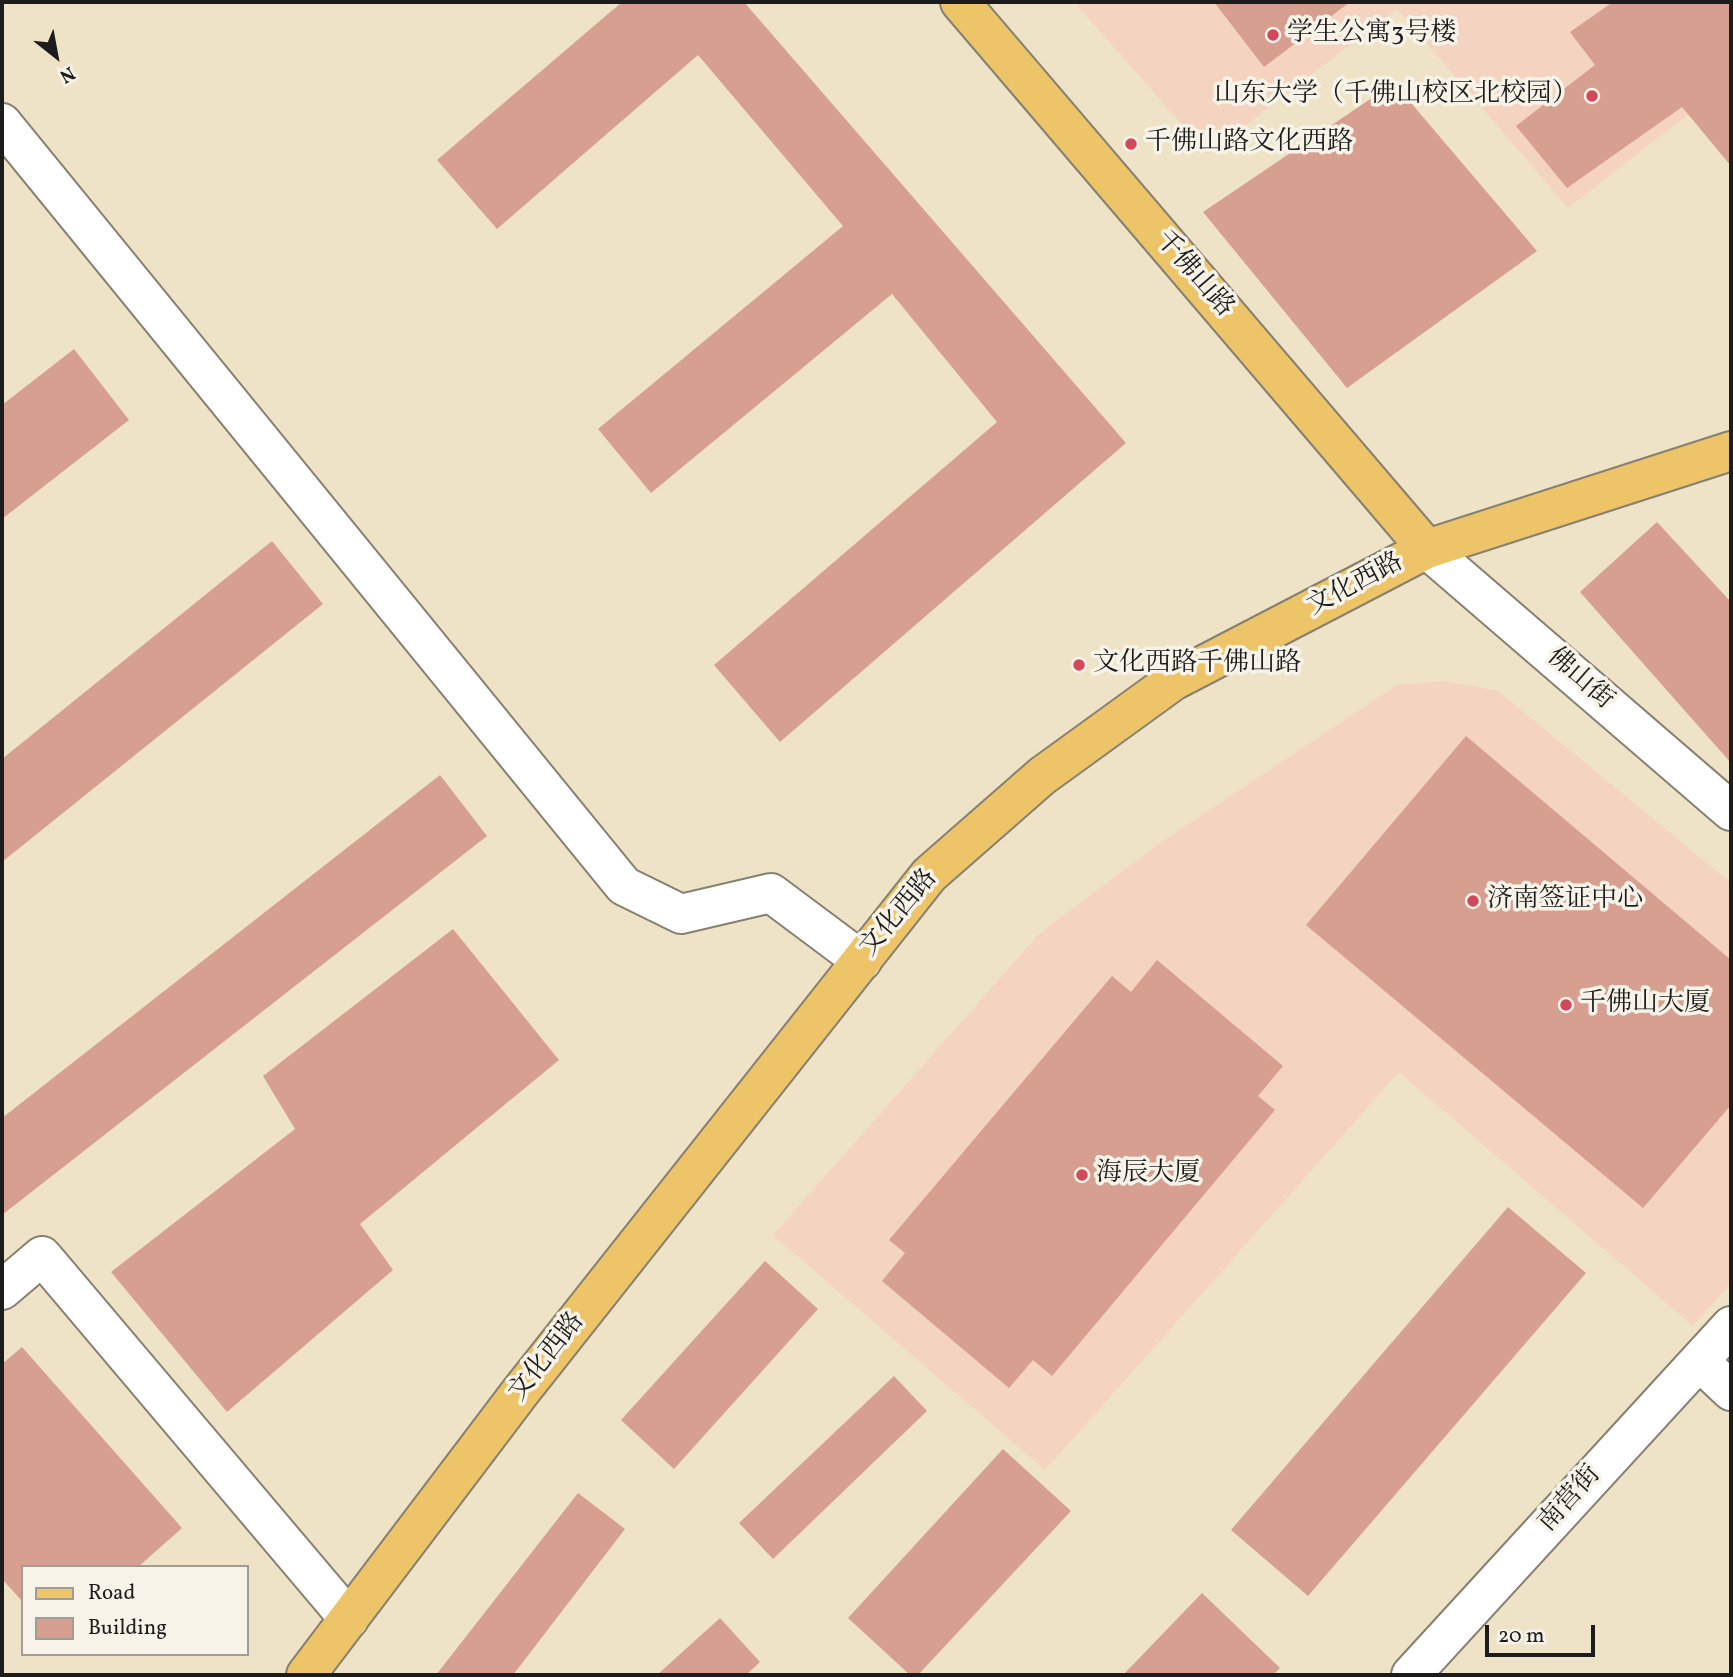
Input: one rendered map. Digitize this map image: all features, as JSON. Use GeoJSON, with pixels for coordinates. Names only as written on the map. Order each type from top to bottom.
{"type":"FeatureCollection","features":[{"type":"Feature","properties":{"kind":"main road","name":"千佛山路"},"geometry":{"type":"LineString","coordinates":[[960,2],[1427,549]]}},
{"type":"Feature","properties":{"kind":"main road","name":"文化西路"},"geometry":{"type":"LineString","coordinates":[[306,1675],[521,1391],[929,875],[1042,776],[1173,681],[1427,549],[1731,451]]}},
{"type":"Feature","properties":{"kind":"street"},"geometry":{"type":"LineString","coordinates":[[2,123],[624,886],[681,915],[771,893],[862,961]]}},
{"type":"Feature","properties":{"kind":"street","name":"佛山街"},"geometry":{"type":"LineString","coordinates":[[1427,549],[1731,811]]}},
{"type":"Feature","properties":{"kind":"street"},"geometry":{"type":"LineString","coordinates":[[2,1290],[42,1256],[349,1619]]}},
{"type":"Feature","properties":{"kind":"street","name":"南营街"},"geometry":{"type":"LineString","coordinates":[[1411,1675],[1731,1326]]}},
{"type":"Feature","properties":{"kind":"street"},"geometry":{"type":"LineString","coordinates":[[1699,1361],[1731,1391]]}},
{"type":"Feature","properties":{"kind":"shaded area","name":"山东大学（千佛山校区北校园）"},"geometry":{"type":"Polygon","coordinates":[[[1074,2],[1731,2],[1731,81],[1568,208],[1397,9],[1208,154],[1074,2]]]}},
{"type":"Feature","properties":{"kind":"shaded area"},"geometry":{"type":"Polygon","coordinates":[[[1447,681],[1498,691],[1731,883],[1731,1283],[1693,1326],[1399,1072],[1045,1470],[773,1235],[1039,934],[1157,845],[1397,685],[1447,681]]]}},
{"type":"Feature","properties":{"kind":"building"},"geometry":{"type":"Polygon","coordinates":[[[622,2],[744,2],[1126,443],[780,742],[714,665],[997,422],[892,294],[651,493],[598,429],[843,226],[698,55],[497,229],[437,160],[622,2]]]}},
{"type":"Feature","properties":{"kind":"building","name":"学生公寓3号楼"},"geometry":{"type":"Polygon","coordinates":[[[1214,2],[1350,2],[1264,67],[1214,2]]]}},
{"type":"Feature","properties":{"kind":"building"},"geometry":{"type":"Polygon","coordinates":[[[1613,2],[1730,2],[1731,166],[1682,107],[1567,188],[1516,126],[1595,65],[1570,32],[1613,2]]]}},
{"type":"Feature","properties":{"kind":"building"},"geometry":{"type":"Polygon","coordinates":[[[1394,83],[1537,251],[1347,388],[1203,212],[1394,83]]]}},
{"type":"Feature","properties":{"kind":"building"},"geometry":{"type":"Polygon","coordinates":[[[74,349],[129,420],[2,519],[2,405],[74,349]]]}},
{"type":"Feature","properties":{"kind":"building"},"geometry":{"type":"Polygon","coordinates":[[[1657,522],[1731,602],[1731,763],[1580,592],[1657,522]]]}},
{"type":"Feature","properties":{"kind":"building"},"geometry":{"type":"Polygon","coordinates":[[[272,541],[323,604],[2,862],[2,759],[272,541]]]}},
{"type":"Feature","properties":{"kind":"building","name":"千佛山大厦"},"geometry":{"type":"Polygon","coordinates":[[[1466,736],[1731,960],[1731,1105],[1643,1208],[1306,925],[1466,736]]]}},
{"type":"Feature","properties":{"kind":"building"},"geometry":{"type":"Polygon","coordinates":[[[440,775],[487,836],[2,1215],[2,1118],[440,775]]]}},
{"type":"Feature","properties":{"kind":"building"},"geometry":{"type":"Polygon","coordinates":[[[453,929],[559,1060],[360,1224],[393,1270],[227,1412],[111,1272],[295,1129],[263,1076],[453,929]]]}},
{"type":"Feature","properties":{"kind":"building","name":"海辰大厦"},"geometry":{"type":"Polygon","coordinates":[[[1157,960],[1283,1066],[1258,1096],[1275,1110],[1052,1376],[1033,1360],[1009,1388],[882,1281],[905,1253],[889,1240],[1112,976],[1131,992],[1157,960]]]}},
{"type":"Feature","properties":{"kind":"building"},"geometry":{"type":"Polygon","coordinates":[[[1508,1207],[1586,1273],[1308,1596],[1231,1530],[1508,1207]]]}},
{"type":"Feature","properties":{"kind":"building"},"geometry":{"type":"Polygon","coordinates":[[[765,1261],[818,1309],[674,1469],[621,1420],[765,1261]]]}},
{"type":"Feature","properties":{"kind":"building"},"geometry":{"type":"Polygon","coordinates":[[[22,1347],[182,1528],[140,1565],[21,1565],[21,1600],[2,1579],[2,1364],[22,1347]]]}},
{"type":"Feature","properties":{"kind":"building"},"geometry":{"type":"Polygon","coordinates":[[[894,1376],[927,1411],[773,1559],[739,1523],[894,1376]]]}},
{"type":"Feature","properties":{"kind":"building"},"geometry":{"type":"Polygon","coordinates":[[[1003,1449],[1071,1511],[918,1675],[910,1675],[848,1618],[1003,1449]]]}},
{"type":"Feature","properties":{"kind":"building"},"geometry":{"type":"Polygon","coordinates":[[[578,1493],[625,1529],[513,1675],[436,1675],[578,1493]]]}},
{"type":"Feature","properties":{"kind":"building"},"geometry":{"type":"Polygon","coordinates":[[[1202,1593],[1280,1668],[1273,1675],[1123,1675],[1202,1593]]]}},
{"type":"Feature","properties":{"kind":"building"},"geometry":{"type":"Polygon","coordinates":[[[720,1618],[760,1662],[746,1675],[657,1675],[720,1618]]]}},
{"type":"Feature","properties":{"kind":"place","name":"学生公寓3号楼"},"geometry":{"type":"Point","coordinates":[1273,35]}},
{"type":"Feature","properties":{"kind":"place","name":"山东大学（千佛山校区北校园）"},"geometry":{"type":"Point","coordinates":[1592,96]}},
{"type":"Feature","properties":{"kind":"place","name":"千佛山路文化西路"},"geometry":{"type":"Point","coordinates":[1131,144]}},
{"type":"Feature","properties":{"kind":"place","name":"文化西路千佛山路"},"geometry":{"type":"Point","coordinates":[1079,665]}},
{"type":"Feature","properties":{"kind":"place","name":"济南签证中心"},"geometry":{"type":"Point","coordinates":[1473,901]}},
{"type":"Feature","properties":{"kind":"place","name":"千佛山大厦"},"geometry":{"type":"Point","coordinates":[1566,1005]}},
{"type":"Feature","properties":{"kind":"place","name":"海辰大厦"},"geometry":{"type":"Point","coordinates":[1082,1175]}}]}
